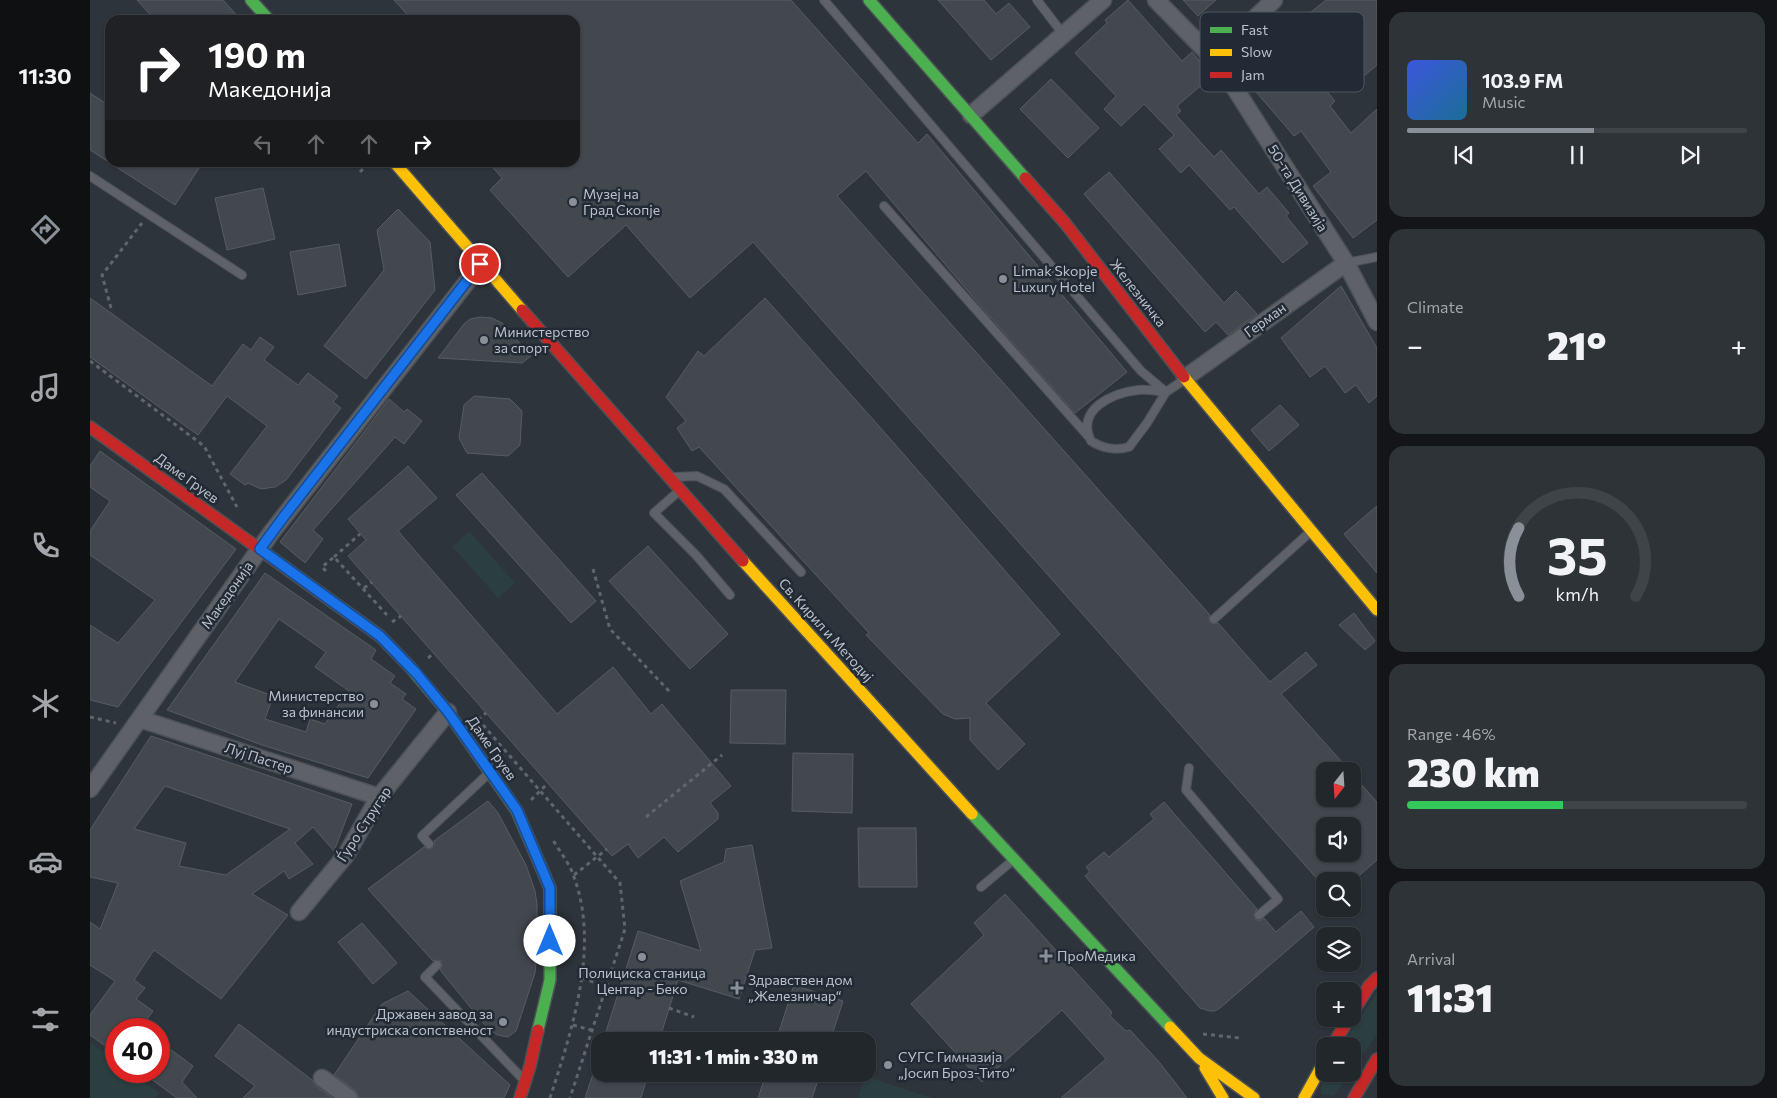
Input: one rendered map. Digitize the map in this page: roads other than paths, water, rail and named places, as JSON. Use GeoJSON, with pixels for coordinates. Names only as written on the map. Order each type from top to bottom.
{"type":"FeatureCollection","features":[{"type":"Feature","properties":{"kind":"street"},"geometry":{"type":"LineString","coordinates":[[251,0],[264,15]]}},
{"type":"Feature","properties":{"kind":"street","name":"Железничка"},"geometry":{"type":"LineString","coordinates":[[869,0],[1065,224],[1185,378],[1377,610]]}},
{"type":"Feature","properties":{"kind":"street"},"geometry":{"type":"LineString","coordinates":[[971,115],[1103,0]]}},
{"type":"Feature","properties":{"kind":"street","name":"50-та Дивизија"},"geometry":{"type":"LineString","coordinates":[[1156,0],[1200,44]]}},
{"type":"Feature","properties":{"kind":"street"},"geometry":{"type":"LineString","coordinates":[[1262,12],[1274,0]]}},
{"type":"Feature","properties":{"kind":"street","name":"50-та Дивизија"},"geometry":{"type":"LineString","coordinates":[[1237,92],[1346,263],[1377,322]]}},
{"type":"Feature","properties":{"kind":"street","name":"Св. Кирил и Методиј"},"geometry":{"type":"LineString","coordinates":[[398,167],[480,264],[938,777],[1187,1046],[1199,1058],[1254,1098]]}},
{"type":"Feature","properties":{"kind":"street","name":"Герман"},"geometry":{"type":"LineString","coordinates":[[1185,378],[1346,263]]}},
{"type":"Feature","properties":{"kind":"street","name":"Македонија"},"geometry":{"type":"LineString","coordinates":[[90,789],[285,515],[480,264]]}},
{"type":"Feature","properties":{"kind":"street","name":"Даме Груев"},"geometry":{"type":"LineString","coordinates":[[90,427],[380,636],[417,674],[448,712],[517,810],[550,888],[550,980],[520,1098]]}},
{"type":"Feature","properties":{"kind":"street","name":"Ѓуро Стругар"},"geometry":{"type":"LineString","coordinates":[[299,912],[346,855],[379,797],[448,712]]}},
{"type":"Feature","properties":{"kind":"street","name":"Луј Пастер"},"geometry":{"type":"LineString","coordinates":[[137,723],[379,797]]}},
{"type":"Feature","properties":{"kind":"street"},"geometry":{"type":"LineString","coordinates":[[1361,1000],[1377,978]]}},
{"type":"Feature","properties":{"kind":"street"},"geometry":{"type":"LineString","coordinates":[[1199,1058],[1223,1098]]}},
{"type":"Feature","properties":{"kind":"street"},"geometry":{"type":"LineString","coordinates":[[1354,1098],[1377,1059]]}},
{"type":"Feature","properties":{"kind":"street"},"geometry":{"type":"LineString","coordinates":[[1368,1074],[1370,1098]]}},
{"type":"Feature","properties":{"kind":"street"},"geometry":{"type":"LineString","coordinates":[[1304,1098],[1316,1076]]}},
{"type":"Feature","properties":{"kind":"street"},"geometry":{"type":"LineString","coordinates":[[322,1078],[349,1098]]}},
{"type":"Feature","properties":{"kind":"lane"},"geometry":{"type":"LineString","coordinates":[[824,0],[1141,371],[1166,392]]}},
{"type":"Feature","properties":{"kind":"lane"},"geometry":{"type":"LineString","coordinates":[[1038,0],[1063,34]]}},
{"type":"Feature","properties":{"kind":"lane"},"geometry":{"type":"LineString","coordinates":[[90,176],[242,275]]}},
{"type":"Feature","properties":{"kind":"lane"},"geometry":{"type":"LineString","coordinates":[[884,206],[1091,441],[1101,446],[1117,449],[1129,447],[1147,423],[1166,392],[1185,378]]}},
{"type":"Feature","properties":{"kind":"lane"},"geometry":{"type":"LineString","coordinates":[[1346,263],[1377,257]]}},
{"type":"Feature","properties":{"kind":"lane"},"geometry":{"type":"LineString","coordinates":[[1089,438],[1086,425],[1089,417],[1094,408],[1107,399],[1139,390],[1166,392]]}},
{"type":"Feature","properties":{"kind":"lane"},"geometry":{"type":"LineString","coordinates":[[670,477],[697,476],[724,489],[801,572]]}},
{"type":"Feature","properties":{"kind":"lane"},"geometry":{"type":"LineString","coordinates":[[681,489],[654,513],[696,555],[730,595]]}},
{"type":"Feature","properties":{"kind":"lane"},"geometry":{"type":"LineString","coordinates":[[1214,619],[1312,531]]}},
{"type":"Feature","properties":{"kind":"lane"},"geometry":{"type":"LineString","coordinates":[[1189,768],[1186,790],[1278,899],[1259,915]]}},
{"type":"Feature","properties":{"kind":"lane"},"geometry":{"type":"LineString","coordinates":[[429,844],[422,836],[490,772]]}},
{"type":"Feature","properties":{"kind":"lane"},"geometry":{"type":"LineString","coordinates":[[981,887],[1015,858]]}},
{"type":"Feature","properties":{"kind":"lane"},"geometry":{"type":"LineString","coordinates":[[437,966],[425,977],[525,1082]]}},
{"type":"Feature","properties":{"kind":"place","name":"Музеј на Град Скопје"},"geometry":{"type":"Point","coordinates":[573,202]}},
{"type":"Feature","properties":{"kind":"place","name":"Limak Skopje Luxury Hotel"},"geometry":{"type":"Point","coordinates":[1003,279]}},
{"type":"Feature","properties":{"kind":"place","name":"Министерство за спорт"},"geometry":{"type":"Point","coordinates":[484,340]}},
{"type":"Feature","properties":{"kind":"place","name":"Министерство за финансии"},"geometry":{"type":"Point","coordinates":[374,704]}},
{"type":"Feature","properties":{"kind":"place","name":"ПроМедика"},"geometry":{"type":"Point","coordinates":[1046,956]}},
{"type":"Feature","properties":{"kind":"place","name":"Полициска станица Центар - Беко"},"geometry":{"type":"Point","coordinates":[642,957]}},
{"type":"Feature","properties":{"kind":"place","name":"Здравствен дом „Железничар“"},"geometry":{"type":"Point","coordinates":[737,988]}},
{"type":"Feature","properties":{"kind":"place","name":"Државен завод за индустриска сопственост"},"geometry":{"type":"Point","coordinates":[503,1022]}},
{"type":"Feature","properties":{"kind":"place","name":"СУГС Гимназија „Јосип Броз-Тито”"},"geometry":{"type":"Point","coordinates":[888,1065]}}]}
